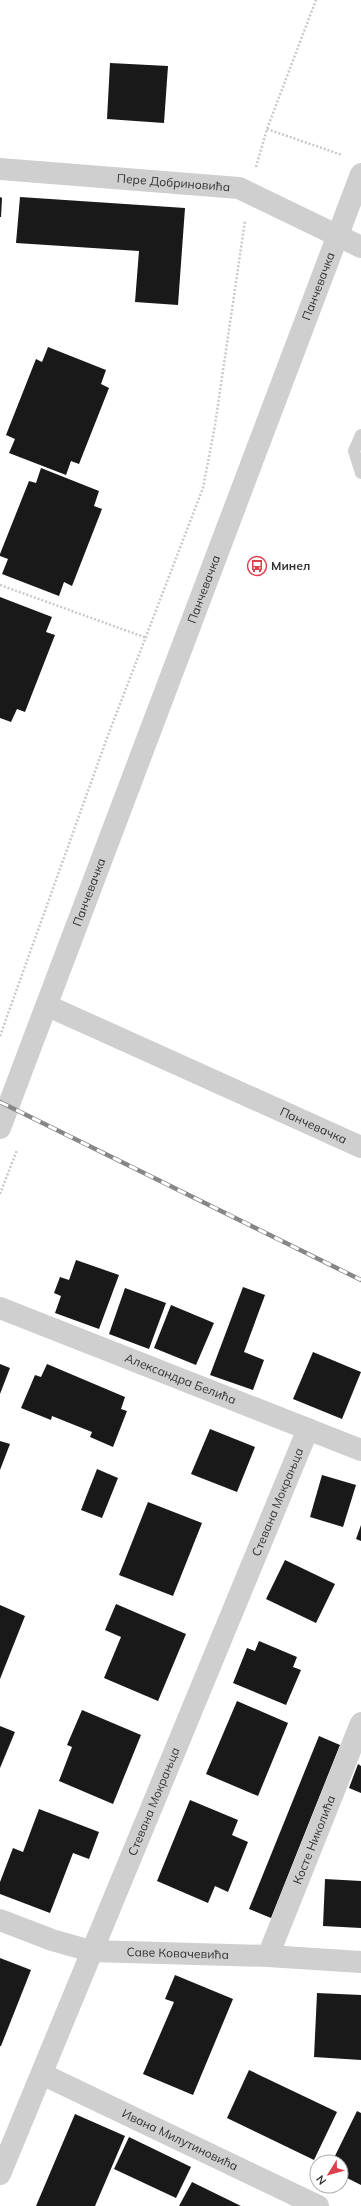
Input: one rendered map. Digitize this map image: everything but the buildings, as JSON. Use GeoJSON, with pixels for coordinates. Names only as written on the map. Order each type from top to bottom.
{"type":"FeatureCollection","features":[{"type":"Feature","properties":{"kind":"street","name":"Пере Добриновића"},"geometry":{"type":"LineString","coordinates":[[0,169],[239,188],[361,247]]}},
{"type":"Feature","properties":{"kind":"street","name":"Панчевачка"},"geometry":{"type":"LineString","coordinates":[[0,1128],[48,1006],[361,174]]}},
{"type":"Feature","properties":{"kind":"street","name":"Панчевачка"},"geometry":{"type":"LineString","coordinates":[[48,1006],[361,1147]]}},
{"type":"Feature","properties":{"kind":"street","name":"Александра Белића"},"geometry":{"type":"LineString","coordinates":[[0,1308],[361,1450]]}},
{"type":"Feature","properties":{"kind":"street","name":"Стевана Мокрањца"},"geometry":{"type":"LineString","coordinates":[[0,2174],[308,1429]]}},
{"type":"Feature","properties":{"kind":"street","name":"Косте Николића"},"geometry":{"type":"LineString","coordinates":[[268,1956],[361,1723]]}},
{"type":"Feature","properties":{"kind":"street","name":"Саве Ковачевића"},"geometry":{"type":"LineString","coordinates":[[0,1920],[52,1940],[91,1951],[268,1956],[361,1962]]}},
{"type":"Feature","properties":{"kind":"street","name":"Ивана Милутиновића"},"geometry":{"type":"LineString","coordinates":[[42,2074],[318,2206]]}},
{"type":"Feature","properties":{"kind":"lane"},"geometry":{"type":"LineString","coordinates":[[361,435],[354,452],[361,474]]}},
{"type":"Feature","properties":{"kind":"path"},"geometry":{"type":"LineString","coordinates":[[0,1036],[107,738],[147,638],[203,488],[218,410],[236,270],[250,193],[267,129],[316,0]]}},
{"type":"Feature","properties":{"kind":"path"},"geometry":{"type":"LineString","coordinates":[[267,129],[346,156]]}},
{"type":"Feature","properties":{"kind":"path"},"geometry":{"type":"LineString","coordinates":[[0,585],[147,638]]}},
{"type":"Feature","properties":{"kind":"railway"},"geometry":{"type":"LineString","coordinates":[[0,1102],[361,1280]]}},
{"type":"Feature","properties":{"kind":"place","name":"Минел"},"geometry":{"type":"Point","coordinates":[257,566]}}]}
